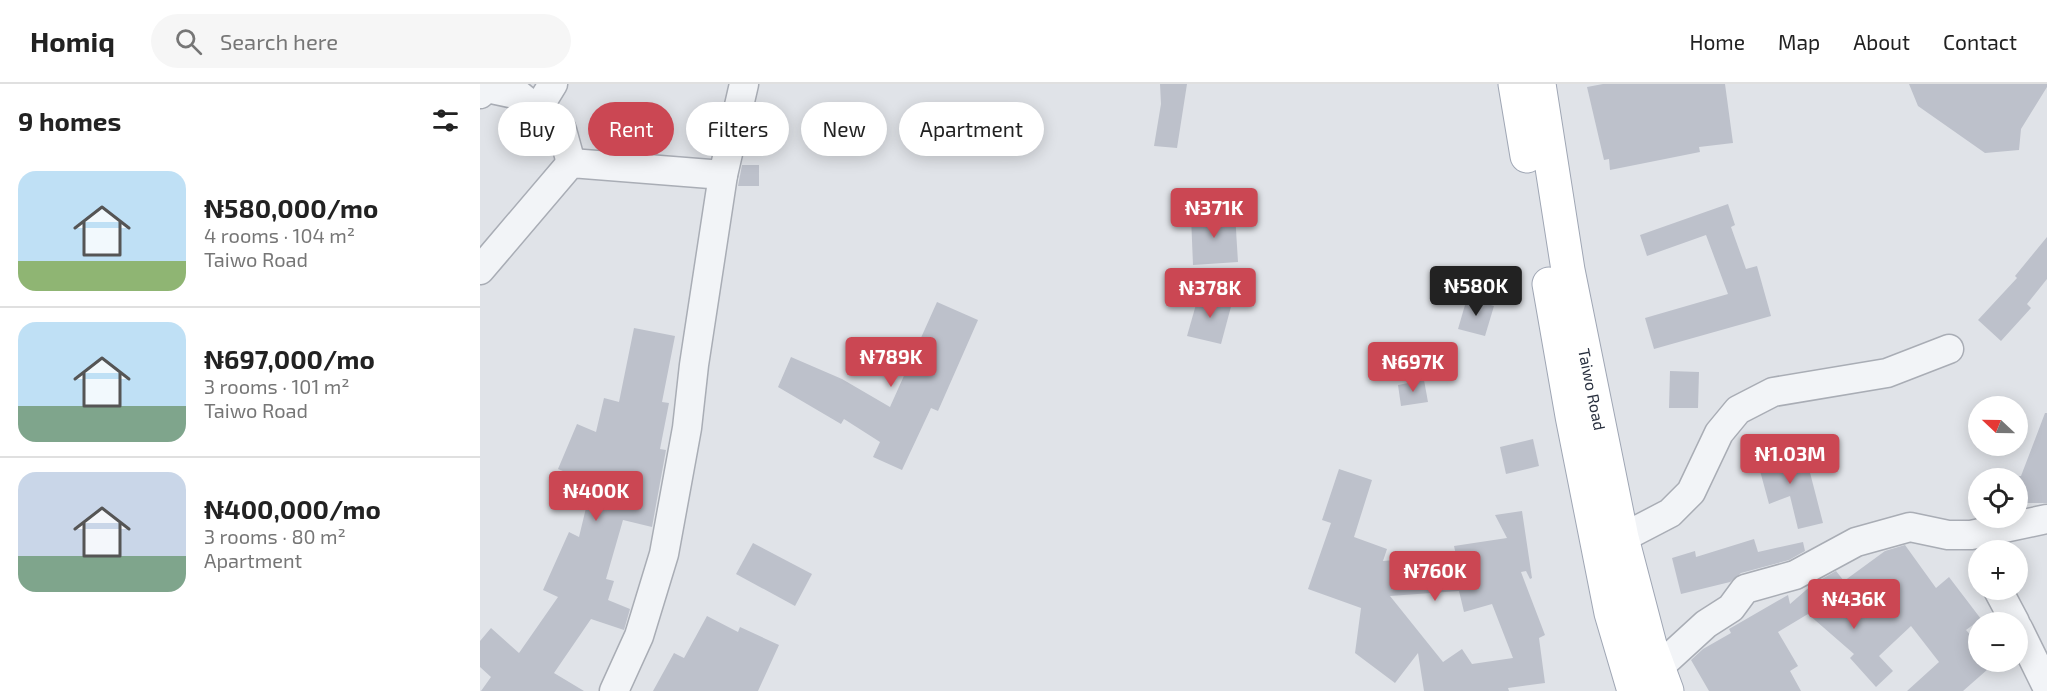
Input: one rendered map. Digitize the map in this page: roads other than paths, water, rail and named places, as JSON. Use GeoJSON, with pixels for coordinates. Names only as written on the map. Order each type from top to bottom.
{"type":"FeatureCollection","features":[{"type":"Feature","properties":{"kind":"main road","name":"Taiwo Road"},"geometry":{"type":"LineString","coordinates":[[1515,84],[1574,428],[1611,613],[1634,691]]}},
{"type":"Feature","properties":{"kind":"main road","name":"Taiwo Road"},"geometry":{"type":"LineString","coordinates":[[1539,84],[1568,270],[1622,538],[1650,645],[1663,679]]}},
{"type":"Feature","properties":{"kind":"street"},"geometry":{"type":"LineString","coordinates":[[542,102],[553,84]]}},
{"type":"Feature","properties":{"kind":"street"},"geometry":{"type":"LineString","coordinates":[[614,691],[639,636],[664,554],[687,428],[694,365],[723,175],[744,84]]}},
{"type":"Feature","properties":{"kind":"street"},"geometry":{"type":"LineString","coordinates":[[480,94],[487,88],[519,95],[527,102]]}},
{"type":"Feature","properties":{"kind":"street"},"geometry":{"type":"LineString","coordinates":[[569,156],[571,163]]}},
{"type":"Feature","properties":{"kind":"street"},"geometry":{"type":"LineString","coordinates":[[571,163],[723,175]]}},
{"type":"Feature","properties":{"kind":"street"},"geometry":{"type":"LineString","coordinates":[[480,270],[571,163]]}},
{"type":"Feature","properties":{"kind":"street"},"geometry":{"type":"LineString","coordinates":[[1622,538],[1670,513],[1691,492],[1719,434],[1738,410],[1773,392],[1887,373],[1949,349]]}},
{"type":"Feature","properties":{"kind":"street"},"geometry":{"type":"LineString","coordinates":[[1984,540],[2047,519]]}},
{"type":"Feature","properties":{"kind":"street"},"geometry":{"type":"LineString","coordinates":[[1663,679],[1707,624],[1731,608],[1745,590],[1795,575],[1856,542],[1910,527],[1968,541]]}},
{"type":"Feature","properties":{"kind":"street"},"geometry":{"type":"LineString","coordinates":[[2028,648],[2047,687]]}}]}
